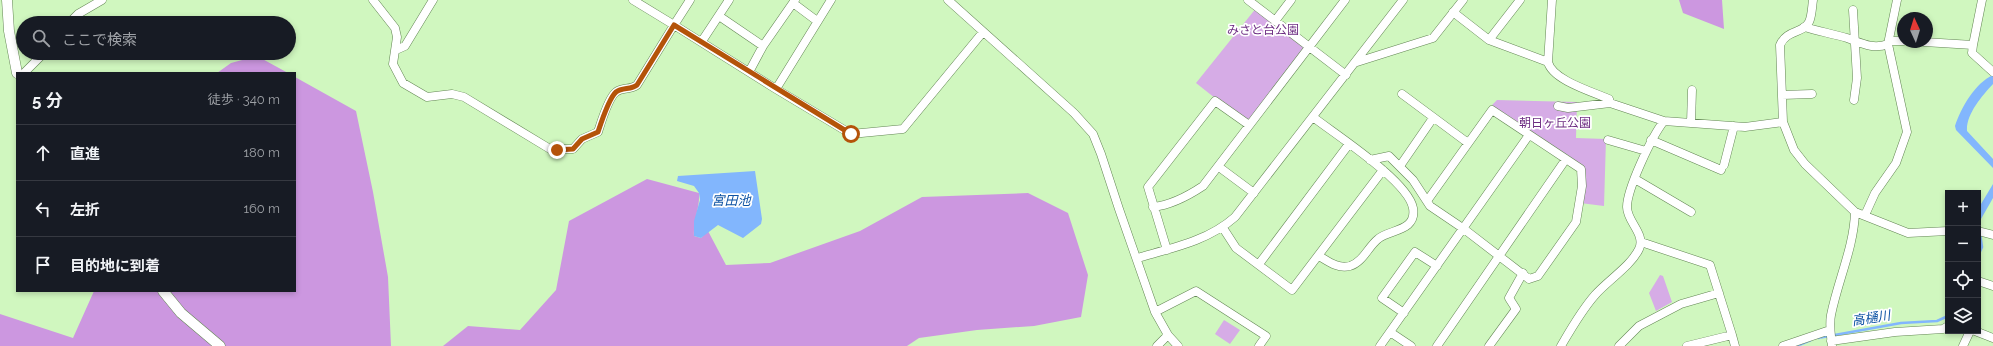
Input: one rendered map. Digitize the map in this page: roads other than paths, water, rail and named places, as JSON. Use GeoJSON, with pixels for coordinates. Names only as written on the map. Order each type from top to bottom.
{"type":"FeatureCollection","features":[{"type":"Feature","properties":{"kind":"main road"},"geometry":{"type":"LineString","coordinates":[[7,0],[9,31],[17,72]]}},
{"type":"Feature","properties":{"kind":"main road"},"geometry":{"type":"LineString","coordinates":[[164,292],[181,313],[220,346]]}},
{"type":"Feature","properties":{"kind":"street"},"geometry":{"type":"LineString","coordinates":[[76,16],[102,0]]}},
{"type":"Feature","properties":{"kind":"street"},"geometry":{"type":"LineString","coordinates":[[373,0],[395,28],[397,37],[393,64],[399,78],[417,92],[427,97],[452,94],[458,95],[550,150],[573,149],[582,139],[598,132],[612,97],[622,89],[633,88],[637,85],[690,0]]}},
{"type":"Feature","properties":{"kind":"street"},"geometry":{"type":"LineString","coordinates":[[396,50],[405,46],[433,0]]}},
{"type":"Feature","properties":{"kind":"street"},"geometry":{"type":"LineString","coordinates":[[633,0],[851,134],[903,128],[983,32]]}},
{"type":"Feature","properties":{"kind":"street"},"geometry":{"type":"LineString","coordinates":[[702,42],[729,0]]}},
{"type":"Feature","properties":{"kind":"street"},"geometry":{"type":"LineString","coordinates":[[776,88],[831,0]]}},
{"type":"Feature","properties":{"kind":"street"},"geometry":{"type":"LineString","coordinates":[[948,0],[1074,113],[1093,134],[1155,312],[1168,335],[1178,346]]}},
{"type":"Feature","properties":{"kind":"street"},"geometry":{"type":"LineString","coordinates":[[1248,0],[1346,75]]}},
{"type":"Feature","properties":{"kind":"street"},"geometry":{"type":"LineString","coordinates":[[1275,21],[1291,0]]}},
{"type":"Feature","properties":{"kind":"street"},"geometry":{"type":"LineString","coordinates":[[1153,207],[1163,206],[1186,197],[1203,186],[1310,48],[1345,0]]}},
{"type":"Feature","properties":{"kind":"street"},"geometry":{"type":"LineString","coordinates":[[1137,258],[1206,237],[1223,228],[1235,217],[1357,62],[1403,0]]}},
{"type":"Feature","properties":{"kind":"street"},"geometry":{"type":"LineString","coordinates":[[1357,62],[1433,38],[1463,0]]}},
{"type":"Feature","properties":{"kind":"street"},"geometry":{"type":"LineString","coordinates":[[1490,40],[1520,0]]}},
{"type":"Feature","properties":{"kind":"street"},"geometry":{"type":"LineString","coordinates":[[1552,0],[1549,66],[1563,80],[1609,99],[1610,103]]}},
{"type":"Feature","properties":{"kind":"street"},"geometry":{"type":"LineString","coordinates":[[1813,0],[1809,22],[1804,28],[1788,34],[1783,38],[1780,45],[1783,122],[1794,150],[1805,164],[1855,212],[1908,233],[1945,231]]}},
{"type":"Feature","properties":{"kind":"street"},"geometry":{"type":"LineString","coordinates":[[1865,215],[1875,193],[1896,163],[1907,132],[1889,43],[1897,0]]}},
{"type":"Feature","properties":{"kind":"street"},"geometry":{"type":"LineString","coordinates":[[1982,0],[1972,53],[1993,72]]}},
{"type":"Feature","properties":{"kind":"street"},"geometry":{"type":"LineString","coordinates":[[749,72],[763,46],[794,2],[818,21]]}},
{"type":"Feature","properties":{"kind":"street"},"geometry":{"type":"LineString","coordinates":[[1853,10],[1857,78],[1854,100]]}},
{"type":"Feature","properties":{"kind":"street"},"geometry":{"type":"LineString","coordinates":[[1453,12],[1490,40],[1548,62]]}},
{"type":"Feature","properties":{"kind":"street"},"geometry":{"type":"LineString","coordinates":[[719,16],[763,46]]}},
{"type":"Feature","properties":{"kind":"street"},"geometry":{"type":"LineString","coordinates":[[1804,28],[1874,47],[1897,42]]}},
{"type":"Feature","properties":{"kind":"street"},"geometry":{"type":"LineString","coordinates":[[1933,43],[1973,45]]}},
{"type":"Feature","properties":{"kind":"street"},"geometry":{"type":"LineString","coordinates":[[25,72],[37,60]]}},
{"type":"Feature","properties":{"kind":"street"},"geometry":{"type":"LineString","coordinates":[[1691,123],[1692,90]]}},
{"type":"Feature","properties":{"kind":"street"},"geometry":{"type":"LineString","coordinates":[[1402,94],[1468,143]]}},
{"type":"Feature","properties":{"kind":"street"},"geometry":{"type":"LineString","coordinates":[[1782,96],[1812,94]]}},
{"type":"Feature","properties":{"kind":"street"},"geometry":{"type":"LineString","coordinates":[[1167,250],[1148,187],[1215,101],[1249,125]]}},
{"type":"Feature","properties":{"kind":"street"},"geometry":{"type":"LineString","coordinates":[[1558,106],[1568,108],[1610,103],[1664,121],[1745,127],[1783,122]]}},
{"type":"Feature","properties":{"kind":"street"},"geometry":{"type":"LineString","coordinates":[[1370,160],[1390,156],[1413,180],[1430,206],[1464,229],[1523,273],[1528,279],[1538,276],[1576,222],[1582,186],[1581,169],[1492,110],[1427,201]]}},
{"type":"Feature","properties":{"kind":"street"},"geometry":{"type":"LineString","coordinates":[[1313,117],[1383,170],[1401,187],[1408,196],[1413,207],[1413,215],[1407,225],[1399,231],[1378,238],[1359,262],[1351,265],[1336,266],[1319,256]]}},
{"type":"Feature","properties":{"kind":"street"},"geometry":{"type":"LineString","coordinates":[[1400,166],[1433,118]]}},
{"type":"Feature","properties":{"kind":"street"},"geometry":{"type":"LineString","coordinates":[[1561,346],[1581,313],[1595,295],[1633,258],[1639,249],[1641,242],[1627,212],[1626,206],[1646,151],[1651,140],[1664,121]]}},
{"type":"Feature","properties":{"kind":"street"},"geometry":{"type":"LineString","coordinates":[[1651,140],[1722,168],[1734,126]]}},
{"type":"Feature","properties":{"kind":"street"},"geometry":{"type":"LineString","coordinates":[[1380,346],[1438,266],[1529,135]]}},
{"type":"Feature","properties":{"kind":"street"},"geometry":{"type":"LineString","coordinates":[[1608,140],[1646,151]]}},
{"type":"Feature","properties":{"kind":"street"},"geometry":{"type":"LineString","coordinates":[[1259,264],[1349,144]]}},
{"type":"Feature","properties":{"kind":"street"},"geometry":{"type":"LineString","coordinates":[[1437,346],[1566,159]]}},
{"type":"Feature","properties":{"kind":"street"},"geometry":{"type":"LineString","coordinates":[[1219,167],[1254,193]]}},
{"type":"Feature","properties":{"kind":"street"},"geometry":{"type":"LineString","coordinates":[[1223,228],[1236,248],[1292,290],[1383,170]]}},
{"type":"Feature","properties":{"kind":"street"},"geometry":{"type":"LineString","coordinates":[[1635,178],[1691,212]]}},
{"type":"Feature","properties":{"kind":"street"},"geometry":{"type":"LineString","coordinates":[[1831,338],[1831,316],[1851,240],[1855,212]]}},
{"type":"Feature","properties":{"kind":"street"},"geometry":{"type":"LineString","coordinates":[[1981,231],[1993,235]]}},
{"type":"Feature","properties":{"kind":"street"},"geometry":{"type":"LineString","coordinates":[[1641,242],[1710,265],[1735,346]]}},
{"type":"Feature","properties":{"kind":"street"},"geometry":{"type":"LineString","coordinates":[[1404,313],[1382,298],[1415,252],[1438,266]]}},
{"type":"Feature","properties":{"kind":"street"},"geometry":{"type":"LineString","coordinates":[[1489,346],[1516,309],[1509,298],[1523,273]]}},
{"type":"Feature","properties":{"kind":"street"},"geometry":{"type":"LineString","coordinates":[[1981,282],[1993,286]]}},
{"type":"Feature","properties":{"kind":"street"},"geometry":{"type":"LineString","coordinates":[[1155,312],[1196,291],[1266,336],[1259,346]]}},
{"type":"Feature","properties":{"kind":"street"},"geometry":{"type":"LineString","coordinates":[[1619,346],[1638,326],[1681,304],[1719,293]]}},
{"type":"Feature","properties":{"kind":"street"},"geometry":{"type":"LineString","coordinates":[[1783,346],[1831,338],[1945,328]]}},
{"type":"Feature","properties":{"kind":"street"},"geometry":{"type":"LineString","coordinates":[[1390,332],[1411,346]]}},
{"type":"Feature","properties":{"kind":"street"},"geometry":{"type":"LineString","coordinates":[[1981,333],[1993,338]]}},
{"type":"Feature","properties":{"kind":"street"},"geometry":{"type":"LineString","coordinates":[[1963,346],[1969,334]]}},
{"type":"Feature","properties":{"kind":"street"},"geometry":{"type":"LineString","coordinates":[[1157,346],[1168,335]]}},
{"type":"Feature","properties":{"kind":"street"},"geometry":{"type":"LineString","coordinates":[[1688,346],[1732,335]]}},
{"type":"Feature","properties":{"kind":"water"},"geometry":{"type":"Polygon","coordinates":[[[1993,75],[1993,84],[1972,112],[1967,125],[1967,131],[1993,159],[1993,168],[1956,130],[1955,126],[1965,104],[1975,90],[1986,79],[1993,75]]]}},
{"type":"Feature","properties":{"kind":"water","name":"宮田池"},"geometry":{"type":"Polygon","coordinates":[[[755,171],[762,219],[761,224],[743,238],[718,225],[701,238],[694,236],[694,221],[700,200],[699,193],[694,186],[677,181],[678,176],[755,171]]]}},
{"type":"Feature","properties":{"kind":"water"},"geometry":{"type":"Polygon","coordinates":[[[1993,184],[1993,198],[1981,219],[1981,204],[1993,184]]]}},
{"type":"Feature","properties":{"kind":"waterway","name":"高樋川"},"geometry":{"type":"LineString","coordinates":[[1981,240],[1981,249]]}},
{"type":"Feature","properties":{"kind":"waterway","name":"高樋川"},"geometry":{"type":"LineString","coordinates":[[1818,338],[1901,323],[1937,321],[1945,317]]}},
{"type":"Feature","properties":{"kind":"waterway","name":"高樋川"},"geometry":{"type":"LineString","coordinates":[[1797,346],[1811,340]]}},
{"type":"Feature","properties":{"kind":"park label","name":"みさと台公園"},"geometry":{"type":"Point","coordinates":[1263,30]}},
{"type":"Feature","properties":{"kind":"park label","name":"朝日ヶ丘公園"},"geometry":{"type":"Point","coordinates":[1555,123]}}]}
